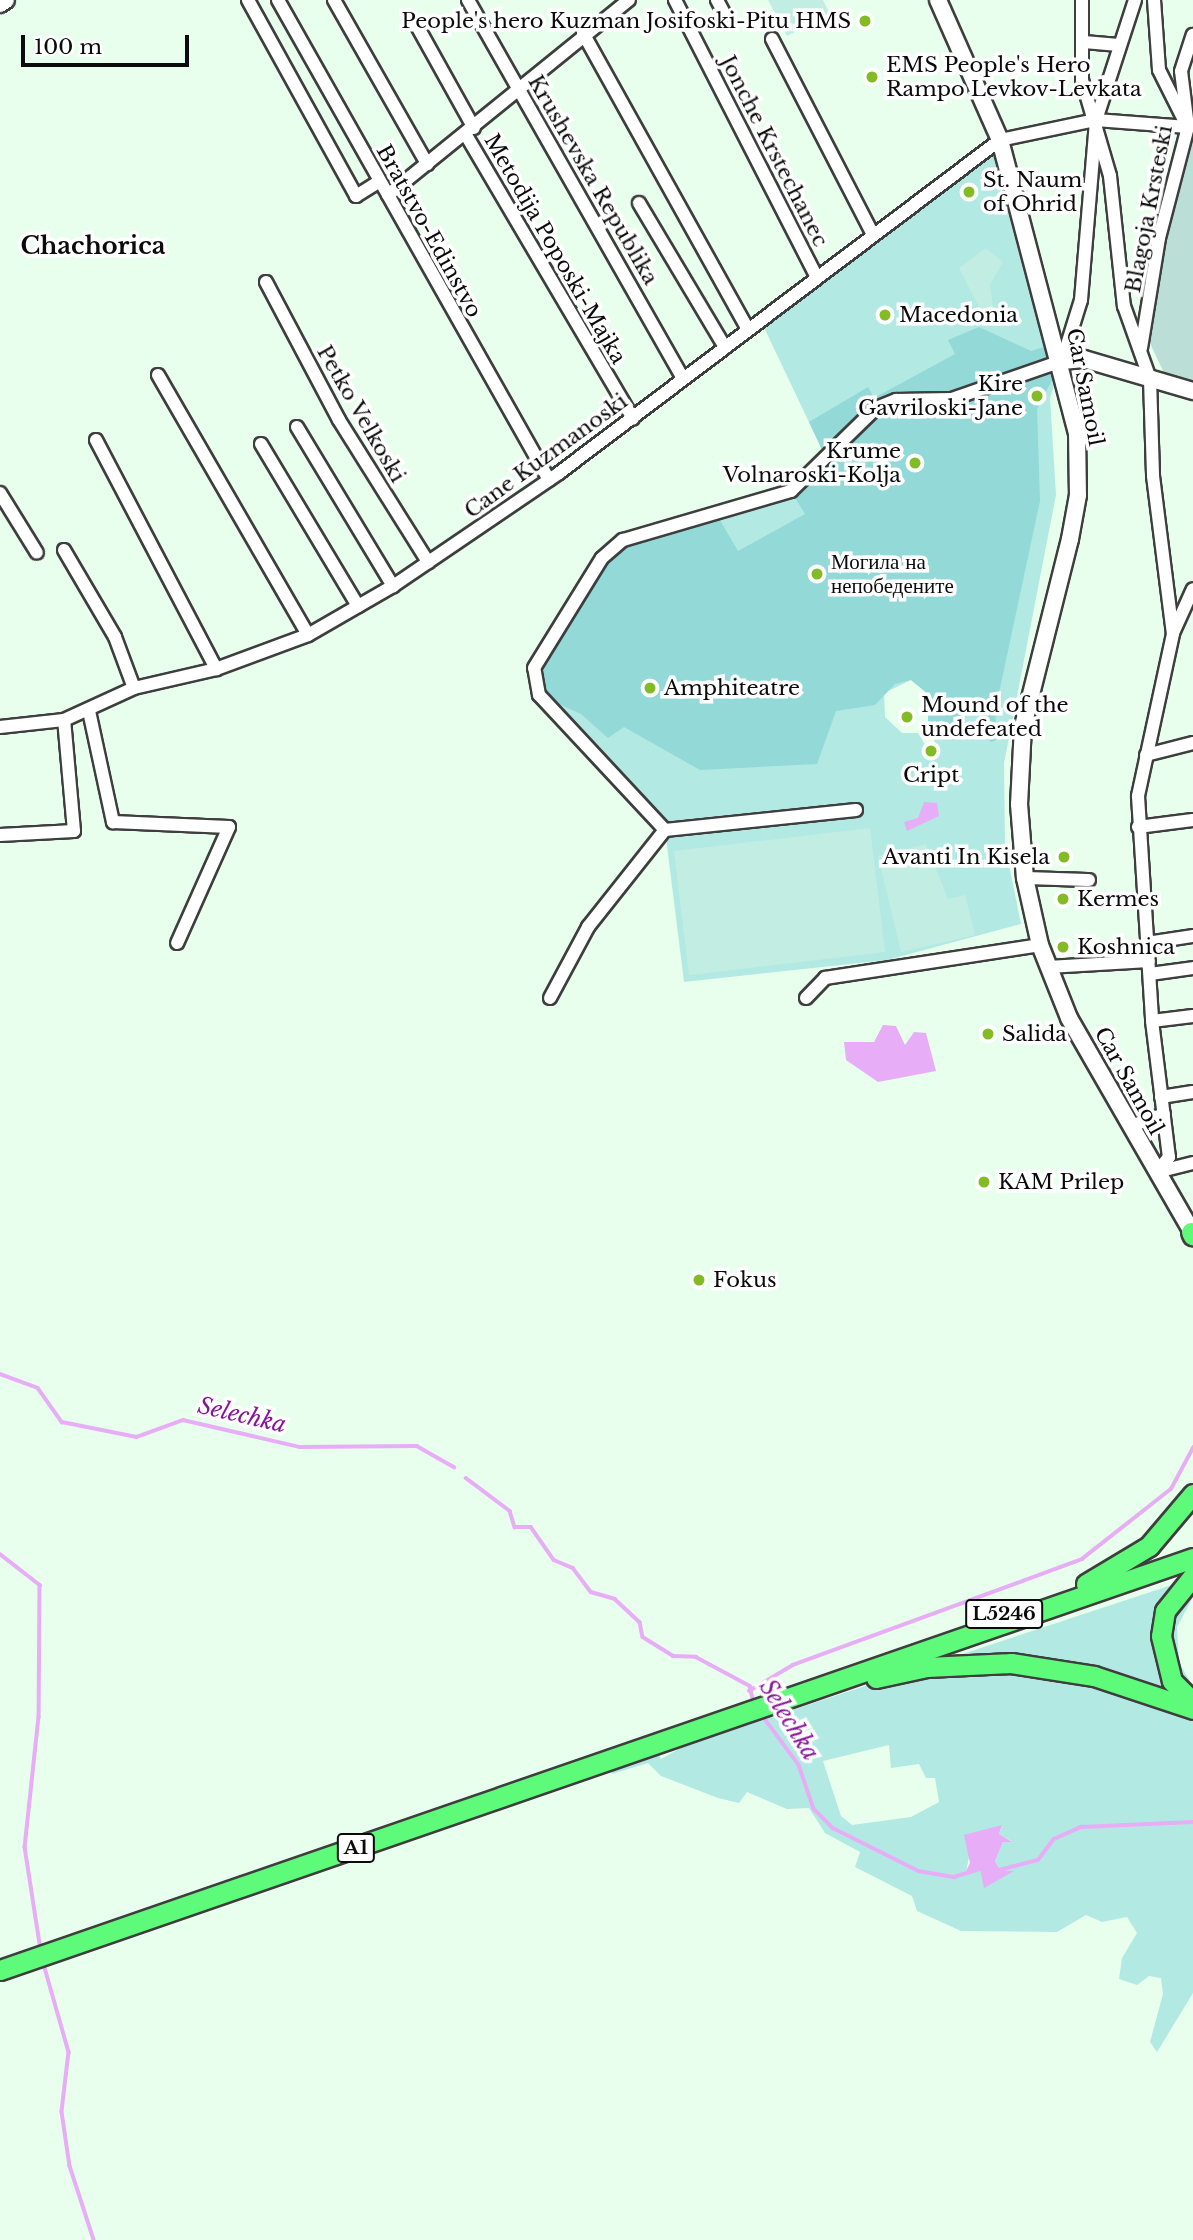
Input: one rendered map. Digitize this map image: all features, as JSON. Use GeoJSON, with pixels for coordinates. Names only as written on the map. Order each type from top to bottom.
{"type":"FeatureCollection","features":[{"type":"Feature","properties":{"kind":"main road","name":"L5246"},"geometry":{"type":"LineString","coordinates":[[654,1745],[793,1700],[1110,1573],[1159,1537],[1193,1494]]}},
{"type":"Feature","properties":{"kind":"main road"},"geometry":{"type":"LineString","coordinates":[[793,1700],[1193,1558]]}},
{"type":"Feature","properties":{"kind":"main road"},"geometry":{"type":"LineString","coordinates":[[1193,1576],[1165,1611],[1161,1636],[1172,1681],[1193,1702]]}},
{"type":"Feature","properties":{"kind":"main road","name":"L5246"},"geometry":{"type":"LineString","coordinates":[[793,1700],[927,1667],[1011,1663],[1094,1676],[1193,1709]]}},
{"type":"Feature","properties":{"kind":"main road","name":"A1"},"geometry":{"type":"LineString","coordinates":[[6,1967],[654,1745]]}},
{"type":"Feature","properties":{"kind":"street"},"geometry":{"type":"LineString","coordinates":[[0,4],[6,0]]}},
{"type":"Feature","properties":{"kind":"street"},"geometry":{"type":"LineString","coordinates":[[248,0],[356,196],[380,181]]}},
{"type":"Feature","properties":{"kind":"street","name":"Bratstvo-Edinstvo"},"geometry":{"type":"LineString","coordinates":[[278,0],[549,480]]}},
{"type":"Feature","properties":{"kind":"street"},"geometry":{"type":"LineString","coordinates":[[334,0],[427,164]]}},
{"type":"Feature","properties":{"kind":"street","name":"Krushevska Republika"},"geometry":{"type":"LineString","coordinates":[[468,0],[683,379]]}},
{"type":"Feature","properties":{"kind":"street"},"geometry":{"type":"LineString","coordinates":[[387,195],[470,132],[583,33],[629,0]]}},
{"type":"Feature","properties":{"kind":"street","name":"Jonche Krstechanec"},"geometry":{"type":"LineString","coordinates":[[690,0],[677,3],[815,274]]}},
{"type":"Feature","properties":{"kind":"street"},"geometry":{"type":"LineString","coordinates":[[717,0],[725,15]]}},
{"type":"Feature","properties":{"kind":"street","name":"Car Samoil"},"geometry":{"type":"LineString","coordinates":[[938,0],[1000,140],[1062,361],[1077,433],[1078,495],[1023,726],[1019,804],[1026,878],[1040,945],[1048,967],[1131,1126],[1193,1233]]}},
{"type":"Feature","properties":{"kind":"street"},"geometry":{"type":"LineString","coordinates":[[1082,0],[1082,80],[1096,120],[1124,306],[1150,379],[1153,476],[1173,634]]}},
{"type":"Feature","properties":{"kind":"street"},"geometry":{"type":"LineString","coordinates":[[1062,361],[1082,300],[1096,120],[1116,45],[1135,0]]}},
{"type":"Feature","properties":{"kind":"street"},"geometry":{"type":"LineString","coordinates":[[1154,0],[1159,71],[1188,127]]}},
{"type":"Feature","properties":{"kind":"street","name":"Metodija Poposki-Majka"},"geometry":{"type":"LineString","coordinates":[[416,24],[470,132],[633,418]]}},
{"type":"Feature","properties":{"kind":"street"},"geometry":{"type":"LineString","coordinates":[[583,33],[748,329]]}},
{"type":"Feature","properties":{"kind":"street","name":"Blagoja Krsteski"},"geometry":{"type":"LineString","coordinates":[[1141,348],[1159,238],[1188,127],[1181,71],[1193,35]]}},
{"type":"Feature","properties":{"kind":"street"},"geometry":{"type":"LineString","coordinates":[[772,39],[872,233]]}},
{"type":"Feature","properties":{"kind":"street"},"geometry":{"type":"LineString","coordinates":[[1084,41],[1116,45]]}},
{"type":"Feature","properties":{"kind":"street"},"geometry":{"type":"LineString","coordinates":[[1188,127],[1193,104]]}},
{"type":"Feature","properties":{"kind":"street","name":"Cane Kuzmanoski"},"geometry":{"type":"LineString","coordinates":[[0,727],[64,720],[89,711],[134,688],[216,670],[308,635],[393,586],[549,480],[748,329],[815,274],[1000,140],[1096,120],[1188,127]]}},
{"type":"Feature","properties":{"kind":"street"},"geometry":{"type":"LineString","coordinates":[[639,204],[724,347]]}},
{"type":"Feature","properties":{"kind":"street","name":"Petko Velkoski"},"geometry":{"type":"LineString","coordinates":[[266,282],[339,419],[428,562]]}},
{"type":"Feature","properties":{"kind":"street"},"geometry":{"type":"LineString","coordinates":[[665,830],[539,695],[535,681],[543,652],[602,558],[623,540],[792,491],[876,408],[896,400],[952,399],[1062,361],[1084,359],[1193,391]]}},
{"type":"Feature","properties":{"kind":"street"},"geometry":{"type":"LineString","coordinates":[[158,375],[308,635]]}},
{"type":"Feature","properties":{"kind":"street"},"geometry":{"type":"LineString","coordinates":[[297,427],[393,586]]}},
{"type":"Feature","properties":{"kind":"street"},"geometry":{"type":"LineString","coordinates":[[96,440],[216,670]]}},
{"type":"Feature","properties":{"kind":"street"},"geometry":{"type":"LineString","coordinates":[[261,444],[358,606]]}},
{"type":"Feature","properties":{"kind":"street"},"geometry":{"type":"LineString","coordinates":[[0,493],[37,553]]}},
{"type":"Feature","properties":{"kind":"street"},"geometry":{"type":"LineString","coordinates":[[64,550],[115,637],[134,688]]}},
{"type":"Feature","properties":{"kind":"street"},"geometry":{"type":"LineString","coordinates":[[1157,1172],[1169,1157],[1152,1021],[1138,828],[1146,755],[1173,634],[1193,589]]}},
{"type":"Feature","properties":{"kind":"street"},"geometry":{"type":"LineString","coordinates":[[89,711],[113,822],[229,827],[177,943]]}},
{"type":"Feature","properties":{"kind":"street"},"geometry":{"type":"LineString","coordinates":[[0,835],[74,831],[64,720]]}},
{"type":"Feature","properties":{"kind":"street"},"geometry":{"type":"LineString","coordinates":[[1146,755],[1193,743]]}},
{"type":"Feature","properties":{"kind":"street"},"geometry":{"type":"LineString","coordinates":[[550,998],[588,927],[665,830],[856,810]]}},
{"type":"Feature","properties":{"kind":"street"},"geometry":{"type":"LineString","coordinates":[[1138,828],[1193,820]]}},
{"type":"Feature","properties":{"kind":"street"},"geometry":{"type":"LineString","coordinates":[[1026,878],[1089,880]]}},
{"type":"Feature","properties":{"kind":"street"},"geometry":{"type":"LineString","coordinates":[[1147,943],[1193,936]]}},
{"type":"Feature","properties":{"kind":"street"},"geometry":{"type":"LineString","coordinates":[[806,998],[825,978],[1040,945]]}},
{"type":"Feature","properties":{"kind":"street"},"geometry":{"type":"LineString","coordinates":[[1048,967],[1193,968]]}},
{"type":"Feature","properties":{"kind":"street"},"geometry":{"type":"LineString","coordinates":[[1152,1021],[1193,1016]]}},
{"type":"Feature","properties":{"kind":"street"},"geometry":{"type":"LineString","coordinates":[[1161,1097],[1193,1092]]}},
{"type":"Feature","properties":{"kind":"street"},"geometry":{"type":"LineString","coordinates":[[1131,1126],[1164,1114]]}},
{"type":"Feature","properties":{"kind":"street"},"geometry":{"type":"LineString","coordinates":[[1157,1172],[1193,1163]]}},
{"type":"Feature","properties":{"kind":"shaded area"},"geometry":{"type":"Polygon","coordinates":[[[768,0],[823,0],[830,14],[787,36],[768,0]]]}},
{"type":"Feature","properties":{"kind":"shaded area"},"geometry":{"type":"Polygon","coordinates":[[[1193,105],[1193,381],[1166,377],[1146,335],[1193,105]]]}},
{"type":"Feature","properties":{"kind":"shaded area"},"geometry":{"type":"Polygon","coordinates":[[[1000,140],[1062,361],[1050,398],[1056,495],[1004,763],[1005,845],[1021,924],[887,960],[684,982],[665,830],[539,695],[602,558],[791,491],[825,456],[760,319],[1000,140]],[[911,680],[884,693],[885,717],[902,733],[918,733],[930,753],[940,754],[928,727],[928,694],[911,680]]]}},
{"type":"Feature","properties":{"kind":"shaded area"},"geometry":{"type":"Polygon","coordinates":[[[986,248],[1003,262],[990,285],[995,321],[982,313],[959,268],[986,248]]]}},
{"type":"Feature","properties":{"kind":"shaded area"},"geometry":{"type":"Polygon","coordinates":[[[979,327],[1031,351],[1057,343],[1062,361],[1037,409],[1040,501],[996,707],[995,741],[990,742],[976,697],[966,703],[964,737],[941,722],[928,727],[928,694],[911,680],[895,684],[875,705],[836,711],[817,764],[700,770],[624,727],[608,738],[581,714],[539,695],[535,681],[543,652],[623,540],[717,515],[738,551],[805,514],[791,491],[825,456],[809,422],[868,387],[874,398],[955,354],[948,340],[979,327]]]}},
{"type":"Feature","properties":{"kind":"shaded area"},"geometry":{"type":"Polygon","coordinates":[[[924,802],[937,803],[939,816],[907,831],[904,822],[918,818],[924,802]]]}},
{"type":"Feature","properties":{"kind":"shaded area"},"geometry":{"type":"Polygon","coordinates":[[[870,828],[885,952],[689,975],[674,851],[870,828]]]}},
{"type":"Feature","properties":{"kind":"shaded area"},"geometry":{"type":"Polygon","coordinates":[[[926,844],[948,899],[965,895],[975,935],[901,952],[878,856],[926,844]]]}},
{"type":"Feature","properties":{"kind":"shaded area"},"geometry":{"type":"Polygon","coordinates":[[[883,1025],[896,1026],[905,1045],[914,1032],[926,1033],[936,1071],[878,1082],[846,1060],[844,1042],[874,1042],[883,1025]]]}},
{"type":"Feature","properties":{"kind":"shaded area"},"geometry":{"type":"Polygon","coordinates":[[[1193,1578],[1193,1597],[1177,1627],[1179,1662],[1193,1687],[1193,1993],[1157,2052],[1150,2042],[1163,1994],[1161,1978],[1149,1976],[1137,1985],[1119,1979],[1122,1958],[1137,1933],[1127,1917],[1102,1922],[1086,1915],[1057,1932],[961,1931],[917,1911],[912,1896],[855,1867],[860,1852],[825,1833],[809,1808],[787,1809],[747,1792],[739,1803],[718,1798],[661,1776],[648,1763],[612,1774],[609,1762],[654,1745],[661,1759],[686,1745],[1193,1578]],[[889,1745],[823,1761],[841,1816],[852,1825],[911,1817],[939,1802],[935,1778],[926,1778],[919,1764],[891,1768],[889,1745]],[[1002,1826],[969,1857],[966,1872],[980,1869],[997,1880],[1012,1871],[1000,1870],[995,1861],[1003,1842],[1011,1841],[999,1834],[1002,1826]]]}},
{"type":"Feature","properties":{"kind":"shaded area"},"geometry":{"type":"Polygon","coordinates":[[[1002,1825],[999,1834],[1012,1842],[1003,1842],[995,1861],[1000,1870],[1014,1871],[984,1888],[980,1869],[965,1873],[970,1863],[964,1835],[1002,1825]]]}},
{"type":"Feature","properties":{"kind":"waterway","name":"Selechka"},"geometry":{"type":"LineString","coordinates":[[0,1374],[38,1388],[62,1422],[137,1437],[183,1420],[300,1447],[417,1446],[454,1467]]}},
{"type":"Feature","properties":{"kind":"waterway"},"geometry":{"type":"LineString","coordinates":[[749,1691],[793,1665],[1082,1559],[1171,1489],[1193,1448]]}},
{"type":"Feature","properties":{"kind":"waterway","name":"Selechka"},"geometry":{"type":"LineString","coordinates":[[466,1478],[510,1511],[515,1527],[531,1527],[554,1560],[573,1568],[591,1592],[615,1599],[640,1622],[643,1637],[673,1656],[696,1657],[750,1686],[754,1703]]}},
{"type":"Feature","properties":{"kind":"waterway"},"geometry":{"type":"LineString","coordinates":[[0,1554],[40,1585],[39,1717],[25,1847],[41,1950]]}},
{"type":"Feature","properties":{"kind":"waterway","name":"Selechka"},"geometry":{"type":"LineString","coordinates":[[762,1715],[799,1765],[814,1809],[833,1828],[919,1871],[954,1877],[981,1869]]}},
{"type":"Feature","properties":{"kind":"waterway","name":"Selechka"},"geometry":{"type":"LineString","coordinates":[[999,1870],[1038,1860],[1054,1839],[1081,1827],[1193,1822]]}},
{"type":"Feature","properties":{"kind":"waterway"},"geometry":{"type":"LineString","coordinates":[[43,1961],[69,2052],[62,2112],[70,2166],[94,2240]]}},
{"type":"Feature","properties":{"kind":"place","name":"People's hero Kuzman Josifoski-Pitu HMS"},"geometry":{"type":"Point","coordinates":[865,21]}},
{"type":"Feature","properties":{"kind":"place","name":"EMS People's Hero Rampo Levkov-Levkata"},"geometry":{"type":"Point","coordinates":[872,77]}},
{"type":"Feature","properties":{"kind":"place","name":"St. Naum of Ohrid"},"geometry":{"type":"Point","coordinates":[969,192]}},
{"type":"Feature","properties":{"kind":"place","name":"Macedonia"},"geometry":{"type":"Point","coordinates":[885,315]}},
{"type":"Feature","properties":{"kind":"place","name":"Kire Gavriloski-Jane"},"geometry":{"type":"Point","coordinates":[1037,396]}},
{"type":"Feature","properties":{"kind":"place","name":"Krume Volnaroski-Kolja"},"geometry":{"type":"Point","coordinates":[915,463]}},
{"type":"Feature","properties":{"kind":"place","name":"Могила на непобедените"},"geometry":{"type":"Point","coordinates":[817,574]}},
{"type":"Feature","properties":{"kind":"place","name":"Amphiteatre"},"geometry":{"type":"Point","coordinates":[650,688]}},
{"type":"Feature","properties":{"kind":"place","name":"Mound of the undefeated"},"geometry":{"type":"Point","coordinates":[907,717]}},
{"type":"Feature","properties":{"kind":"place","name":"Cript"},"geometry":{"type":"Point","coordinates":[931,751]}},
{"type":"Feature","properties":{"kind":"place","name":"Avanti In Kisela"},"geometry":{"type":"Point","coordinates":[1064,857]}},
{"type":"Feature","properties":{"kind":"place","name":"Kermes"},"geometry":{"type":"Point","coordinates":[1063,899]}},
{"type":"Feature","properties":{"kind":"place","name":"Koshnica"},"geometry":{"type":"Point","coordinates":[1063,947]}},
{"type":"Feature","properties":{"kind":"place","name":"Salida"},"geometry":{"type":"Point","coordinates":[988,1034]}},
{"type":"Feature","properties":{"kind":"place","name":"KAM Prilep"},"geometry":{"type":"Point","coordinates":[984,1182]}},
{"type":"Feature","properties":{"kind":"place","name":"Fokus"},"geometry":{"type":"Point","coordinates":[699,1280]}},
{"type":"Feature","properties":{"kind":"district","name":"Chachorica"},"geometry":{"type":"Point","coordinates":[93,246]}}]}
